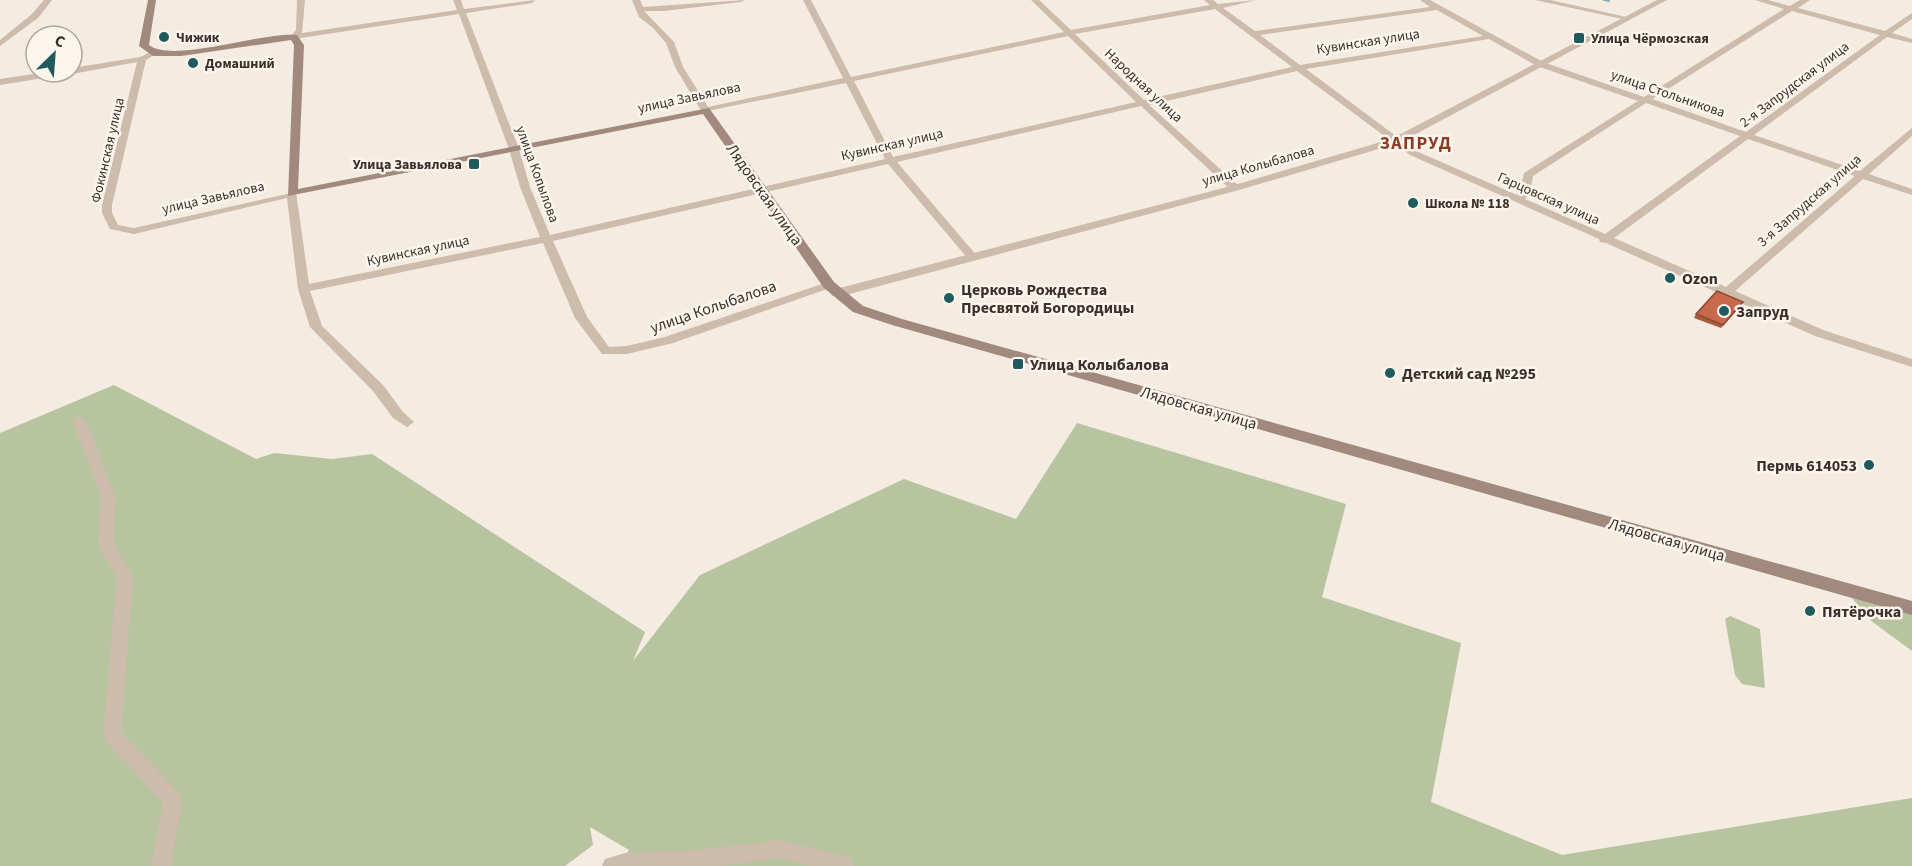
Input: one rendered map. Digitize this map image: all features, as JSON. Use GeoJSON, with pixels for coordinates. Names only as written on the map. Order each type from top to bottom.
{"type":"FeatureCollection","features":[{"type":"Feature","properties":{"kind":"main road"},"geometry":{"type":"LineString","coordinates":[[152,0],[144,46],[153,53],[181,52],[294,37],[299,45],[292,194]]}},
{"type":"Feature","properties":{"kind":"main road","name":"улица Завьялова"},"geometry":{"type":"LineString","coordinates":[[292,194],[705,110]]}},
{"type":"Feature","properties":{"kind":"main road","name":"Лядовская улица"},"geometry":{"type":"LineString","coordinates":[[705,110],[833,289],[858,309],[897,322],[1912,608]]}},
{"type":"Feature","properties":{"kind":"street"},"geometry":{"type":"LineString","coordinates":[[0,44],[35,16],[48,0]]}},
{"type":"Feature","properties":{"kind":"street"},"geometry":{"type":"LineString","coordinates":[[294,37],[300,31],[301,0]]}},
{"type":"Feature","properties":{"kind":"street","name":"улица Копылова"},"geometry":{"type":"LineString","coordinates":[[457,0],[546,238],[581,318],[606,351]]}},
{"type":"Feature","properties":{"kind":"street","name":"Лядовская улица"},"geometry":{"type":"LineString","coordinates":[[636,0],[642,15],[670,42],[680,67],[705,110]]}},
{"type":"Feature","properties":{"kind":"street"},"geometry":{"type":"LineString","coordinates":[[641,9],[664,9],[741,0]]}},
{"type":"Feature","properties":{"kind":"street"},"geometry":{"type":"LineString","coordinates":[[807,0],[890,160],[973,258]]}},
{"type":"Feature","properties":{"kind":"street","name":"Народная улица"},"geometry":{"type":"LineString","coordinates":[[1035,0],[1235,188]]}},
{"type":"Feature","properties":{"kind":"street","name":"улица Завьялова"},"geometry":{"type":"LineString","coordinates":[[705,110],[1211,3],[1252,0]]}},
{"type":"Feature","properties":{"kind":"street","name":"улица Стольникова"},"geometry":{"type":"LineString","coordinates":[[1425,0],[1540,64],[1912,192]]}},
{"type":"Feature","properties":{"kind":"street"},"geometry":{"type":"LineString","coordinates":[[1539,0],[1626,18]]}},
{"type":"Feature","properties":{"kind":"street","name":"улица Колыбалова"},"geometry":{"type":"LineString","coordinates":[[606,351],[627,350],[669,340],[833,289],[973,258],[1235,188],[1395,141],[1663,0]]}},
{"type":"Feature","properties":{"kind":"street"},"geometry":{"type":"LineString","coordinates":[[1759,0],[1912,42]]}},
{"type":"Feature","properties":{"kind":"street"},"geometry":{"type":"LineString","coordinates":[[1518,200],[1525,192],[1528,175],[1806,0]]}},
{"type":"Feature","properties":{"kind":"street"},"geometry":{"type":"LineString","coordinates":[[294,37],[532,1]]}},
{"type":"Feature","properties":{"kind":"street","name":"Гарцовская улица"},"geometry":{"type":"LineString","coordinates":[[1211,3],[1413,153],[1605,240],[1829,337],[1912,363]]}},
{"type":"Feature","properties":{"kind":"street"},"geometry":{"type":"LineString","coordinates":[[1252,34],[1437,8]]}},
{"type":"Feature","properties":{"kind":"street","name":"2-я Запрудская улица"},"geometry":{"type":"LineString","coordinates":[[1605,240],[1912,15]]}},
{"type":"Feature","properties":{"kind":"street","name":"Кувинская улица"},"geometry":{"type":"LineString","coordinates":[[303,289],[546,238],[1299,68],[1489,37]]}},
{"type":"Feature","properties":{"kind":"street"},"geometry":{"type":"LineString","coordinates":[[84,68],[142,59],[153,53]]}},
{"type":"Feature","properties":{"kind":"street","name":"Фокинская улица"},"geometry":{"type":"LineString","coordinates":[[134,231],[114,227],[107,213],[107,205],[142,59]]}},
{"type":"Feature","properties":{"kind":"street"},"geometry":{"type":"LineString","coordinates":[[0,82],[24,78]]}},
{"type":"Feature","properties":{"kind":"street","name":"3-я Запрудская улица"},"geometry":{"type":"LineString","coordinates":[[1726,293],[1912,131]]}},
{"type":"Feature","properties":{"kind":"street"},"geometry":{"type":"LineString","coordinates":[[292,194],[303,289],[316,327],[378,388],[407,422]]}},
{"type":"Feature","properties":{"kind":"street","name":"улица Завьялова"},"geometry":{"type":"LineString","coordinates":[[134,231],[292,194]]}},
{"type":"Feature","properties":{"kind":"street"},"geometry":{"type":"LineString","coordinates":[[79,420],[108,496],[106,545],[125,577],[112,735],[173,800],[161,866]]}},
{"type":"Feature","properties":{"kind":"street"},"geometry":{"type":"LineString","coordinates":[[612,866],[625,862],[699,859],[782,849],[844,866]]}},
{"type":"Feature","properties":{"kind":"green space"},"geometry":{"type":"Polygon","coordinates":[[[114,385],[256,459],[274,453],[332,459],[372,454],[645,632],[633,661],[700,575],[904,479],[1016,519],[1077,423],[1346,504],[1322,597],[1461,643],[1431,802],[1562,855],[1912,798],[1912,866],[617,866],[629,850],[590,827],[593,845],[565,866],[0,866],[0,433],[114,385]]]}},
{"type":"Feature","properties":{"kind":"green space"},"geometry":{"type":"Polygon","coordinates":[[[1852,598],[1912,614],[1912,651],[1870,620],[1852,598]]]}},
{"type":"Feature","properties":{"kind":"green space"},"geometry":{"type":"Polygon","coordinates":[[[1730,616],[1760,629],[1765,688],[1742,684],[1735,675],[1725,619],[1730,616]]]}},
{"type":"Feature","properties":{"kind":"building","name":"Запруд"},"geometry":{"type":"Polygon","coordinates":[[[1717,291],[1743,302],[1723,325],[1696,314],[1717,291]]]}},
{"type":"Feature","properties":{"kind":"waterway"},"geometry":{"type":"LineString","coordinates":[[1604,0],[1609,1]]}},
{"type":"Feature","properties":{"kind":"place","name":"Чижик"},"geometry":{"type":"Point","coordinates":[164,37]}},
{"type":"Feature","properties":{"kind":"place","name":"Улица Чёрмозская"},"geometry":{"type":"Point","coordinates":[1579,38]}},
{"type":"Feature","properties":{"kind":"place","name":"Домашний"},"geometry":{"type":"Point","coordinates":[193,63]}},
{"type":"Feature","properties":{"kind":"place","name":"Улица Завьялова"},"geometry":{"type":"Point","coordinates":[474,164]}},
{"type":"Feature","properties":{"kind":"place","name":"Школа № 118"},"geometry":{"type":"Point","coordinates":[1413,203]}},
{"type":"Feature","properties":{"kind":"place","name":"Ozon"},"geometry":{"type":"Point","coordinates":[1670,278]}},
{"type":"Feature","properties":{"kind":"place","name":"Церковь Рождества Пресвятой Богородицы"},"geometry":{"type":"Point","coordinates":[949,298]}},
{"type":"Feature","properties":{"kind":"place","name":"Запруд"},"geometry":{"type":"Point","coordinates":[1724,311]}},
{"type":"Feature","properties":{"kind":"place","name":"Улица Колыбалова"},"geometry":{"type":"Point","coordinates":[1018,364]}},
{"type":"Feature","properties":{"kind":"place","name":"Детский сад №295"},"geometry":{"type":"Point","coordinates":[1390,373]}},
{"type":"Feature","properties":{"kind":"place","name":"Пермь 614053"},"geometry":{"type":"Point","coordinates":[1869,465]}},
{"type":"Feature","properties":{"kind":"place","name":"Пятёрочка"},"geometry":{"type":"Point","coordinates":[1810,611]}},
{"type":"Feature","properties":{"kind":"district","name":"ЗАПРУД"},"geometry":{"type":"Point","coordinates":[1416,143]}}]}
